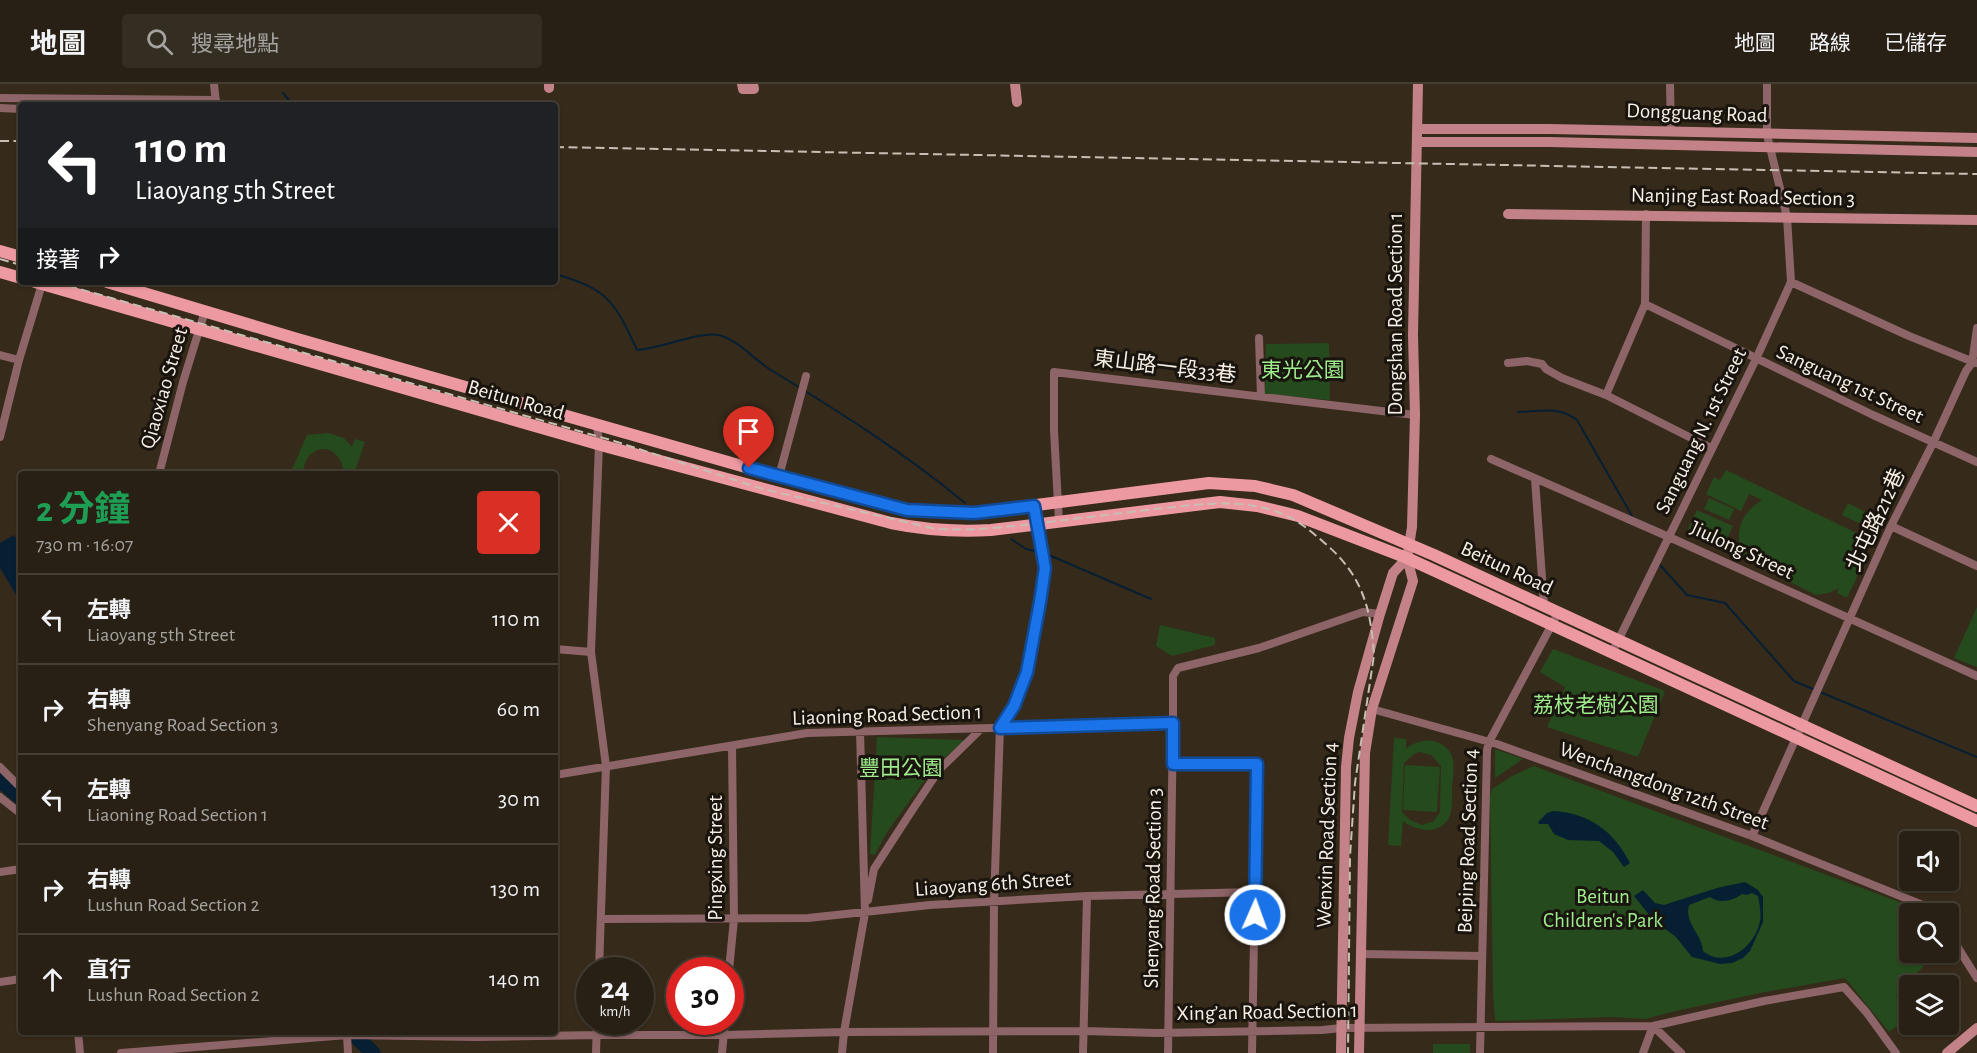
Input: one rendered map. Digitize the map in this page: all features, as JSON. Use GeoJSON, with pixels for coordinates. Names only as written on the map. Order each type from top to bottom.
{"type":"FeatureCollection","features":[{"type":"Feature","properties":{"kind":"main road"},"geometry":{"type":"LineString","coordinates":[[0,251],[18,256]]}},
{"type":"Feature","properties":{"kind":"main road"},"geometry":{"type":"LineString","coordinates":[[0,272],[18,277]]}},
{"type":"Feature","properties":{"kind":"main road","name":"Beitun Road"},"geometry":{"type":"LineString","coordinates":[[46,285],[599,444],[891,523],[939,531],[991,530],[1220,502],[1243,504],[1298,516],[1407,558],[1977,821]]}},
{"type":"Feature","properties":{"kind":"main road","name":"Beitun Road"},"geometry":{"type":"LineString","coordinates":[[117,285],[294,338],[779,476],[907,510],[974,513],[1183,486],[1225,483],[1255,486],[1302,498],[1410,544],[1977,806]]}},
{"type":"Feature","properties":{"kind":"street"},"geometry":{"type":"LineString","coordinates":[[214,84],[216,102]]}},
{"type":"Feature","properties":{"kind":"street"},"geometry":{"type":"LineString","coordinates":[[742,84],[742,89],[754,88],[753,84]]}},
{"type":"Feature","properties":{"kind":"street"},"geometry":{"type":"LineString","coordinates":[[1015,84],[1017,102]]}},
{"type":"Feature","properties":{"kind":"street","name":"Dongshan Road Section 1"},"geometry":{"type":"LineString","coordinates":[[1410,544],[1415,415],[1413,334],[1418,84]]}},
{"type":"Feature","properties":{"kind":"street"},"geometry":{"type":"LineString","coordinates":[[1670,84],[1671,132]]}},
{"type":"Feature","properties":{"kind":"street","name":"Sanguang N. 1st Street"},"geometry":{"type":"LineString","coordinates":[[1612,653],[1756,359],[1791,282],[1787,217],[1768,140],[1767,84]]}},
{"type":"Feature","properties":{"kind":"street"},"geometry":{"type":"LineString","coordinates":[[0,98],[173,102]]}},
{"type":"Feature","properties":{"kind":"street"},"geometry":{"type":"LineString","coordinates":[[0,108],[18,109]]}},
{"type":"Feature","properties":{"kind":"street","name":"Dongguang Road"},"geometry":{"type":"LineString","coordinates":[[1417,129],[1509,128],[1671,132],[1977,152]]}},
{"type":"Feature","properties":{"kind":"street","name":"Dongguang Road"},"geometry":{"type":"LineString","coordinates":[[1417,142],[1977,138]]}},
{"type":"Feature","properties":{"kind":"street","name":"Nanjing East Road Section 3"},"geometry":{"type":"LineString","coordinates":[[1508,214],[1977,220]]}},
{"type":"Feature","properties":{"kind":"street"},"geometry":{"type":"LineString","coordinates":[[1606,395],[1645,304],[1646,214]]}},
{"type":"Feature","properties":{"kind":"street"},"geometry":{"type":"LineString","coordinates":[[1791,282],[1975,363]]}},
{"type":"Feature","properties":{"kind":"street"},"geometry":{"type":"LineString","coordinates":[[0,437],[38,285]]}},
{"type":"Feature","properties":{"kind":"street","name":"Sanguang 1st Street"},"geometry":{"type":"LineString","coordinates":[[1645,304],[1756,359],[1977,462]]}},
{"type":"Feature","properties":{"kind":"street","name":"Qiaoxiao Street"},"geometry":{"type":"LineString","coordinates":[[160,471],[183,382],[205,311]]}},
{"type":"Feature","properties":{"kind":"street","name":"北屯路212巷"},"geometry":{"type":"LineString","coordinates":[[1752,836],[1891,526],[1966,371],[1975,363],[1977,328]]}},
{"type":"Feature","properties":{"kind":"street"},"geometry":{"type":"LineString","coordinates":[[1259,338],[1261,396]]}},
{"type":"Feature","properties":{"kind":"street"},"geometry":{"type":"LineString","coordinates":[[0,355],[19,360]]}},
{"type":"Feature","properties":{"kind":"street"},"geometry":{"type":"LineString","coordinates":[[1508,363],[1527,361],[1542,364],[1546,369],[1562,378],[1606,395],[1711,448]]}},
{"type":"Feature","properties":{"kind":"street","name":"東山路一段33巷"},"geometry":{"type":"LineString","coordinates":[[1056,503],[1054,372],[1415,415]]}},
{"type":"Feature","properties":{"kind":"street"},"geometry":{"type":"LineString","coordinates":[[779,476],[805,379]]}},
{"type":"Feature","properties":{"kind":"street"},"geometry":{"type":"LineString","coordinates":[[597,424],[599,444],[591,652],[606,766],[600,957]]}},
{"type":"Feature","properties":{"kind":"street","name":"Jiulong Street"},"geometry":{"type":"LineString","coordinates":[[1491,459],[1977,676]]}},
{"type":"Feature","properties":{"kind":"street"},"geometry":{"type":"LineString","coordinates":[[1535,479],[1544,606]]}},
{"type":"Feature","properties":{"kind":"street"},"geometry":{"type":"LineString","coordinates":[[1056,503],[1059,522]]}},
{"type":"Feature","properties":{"kind":"street"},"geometry":{"type":"LineString","coordinates":[[993,1053],[994,902],[1000,728],[1014,706],[1027,672],[1040,602],[1045,568],[1039,546],[1034,506]]}},
{"type":"Feature","properties":{"kind":"street"},"geometry":{"type":"LineString","coordinates":[[1891,526],[1977,566]]}},
{"type":"Feature","properties":{"kind":"street","name":"Wenxin Road Section 4"},"geometry":{"type":"LineString","coordinates":[[1359,1053],[1364,766],[1372,710],[1413,581],[1407,558],[1410,544]]}},
{"type":"Feature","properties":{"kind":"street","name":"Wenxin Road Section 4"},"geometry":{"type":"LineString","coordinates":[[1341,1053],[1346,767],[1349,738],[1358,692],[1393,573],[1407,558]]}},
{"type":"Feature","properties":{"kind":"street"},"geometry":{"type":"LineString","coordinates":[[1173,723],[1173,676],[1178,668],[1259,648],[1363,612],[1380,614]]}},
{"type":"Feature","properties":{"kind":"street","name":"Beiping Road Section 4"},"geometry":{"type":"LineString","coordinates":[[1480,1053],[1487,750],[1489,742],[1558,613]]}},
{"type":"Feature","properties":{"kind":"street"},"geometry":{"type":"LineString","coordinates":[[558,649],[591,652]]}},
{"type":"Feature","properties":{"kind":"street","name":"Wenchangdong 12th Street"},"geometry":{"type":"LineString","coordinates":[[1372,710],[1489,742],[1752,836],[1918,903]]}},
{"type":"Feature","properties":{"kind":"street","name":"Liaoning Road Section 1"},"geometry":{"type":"LineString","coordinates":[[558,774],[807,733],[1173,723]]}},
{"type":"Feature","properties":{"kind":"street","name":"Shenyang Road Section 3"},"geometry":{"type":"LineString","coordinates":[[1168,1053],[1173,723]]}},
{"type":"Feature","properties":{"kind":"street"},"geometry":{"type":"LineString","coordinates":[[842,1053],[874,869],[939,770],[981,729]]}},
{"type":"Feature","properties":{"kind":"street"},"geometry":{"type":"LineString","coordinates":[[860,731],[865,913]]}},
{"type":"Feature","properties":{"kind":"street","name":"Pingxing Street"},"geometry":{"type":"LineString","coordinates":[[730,957],[734,919],[732,746]]}},
{"type":"Feature","properties":{"kind":"street"},"geometry":{"type":"LineString","coordinates":[[1173,764],[1257,764],[1252,1053]]}},
{"type":"Feature","properties":{"kind":"street"},"geometry":{"type":"LineString","coordinates":[[0,767],[18,785]]}},
{"type":"Feature","properties":{"kind":"street"},"geometry":{"type":"LineString","coordinates":[[0,796],[18,811]]}},
{"type":"Feature","properties":{"kind":"street"},"geometry":{"type":"LineString","coordinates":[[0,872],[18,869]]}},
{"type":"Feature","properties":{"kind":"street","name":"Liaoyang 6th Street"},"geometry":{"type":"LineString","coordinates":[[601,919],[808,918],[930,905],[1087,896],[1256,892]]}},
{"type":"Feature","properties":{"kind":"street"},"geometry":{"type":"LineString","coordinates":[[1083,1053],[1087,896]]}},
{"type":"Feature","properties":{"kind":"street"},"geometry":{"type":"LineString","coordinates":[[1959,949],[1977,978]]}},
{"type":"Feature","properties":{"kind":"street"},"geometry":{"type":"LineString","coordinates":[[1362,954],[1481,956]]}},
{"type":"Feature","properties":{"kind":"street"},"geometry":{"type":"LineString","coordinates":[[0,982],[18,979]]}},
{"type":"Feature","properties":{"kind":"street","name":"Xing’an Road Section 1"},"geometry":{"type":"LineString","coordinates":[[744,1034],[1083,1030],[1168,1033],[1252,1029],[1653,1026],[1764,1001],[1845,987],[1896,1053]]}},
{"type":"Feature","properties":{"kind":"street"},"geometry":{"type":"LineString","coordinates":[[1643,1053],[1653,1026],[1681,1053]]}},
{"type":"Feature","properties":{"kind":"street"},"geometry":{"type":"LineString","coordinates":[[1947,1053],[1977,1028]]}},
{"type":"Feature","properties":{"kind":"street"},"geometry":{"type":"LineString","coordinates":[[78,1035],[80,1053]]}},
{"type":"Feature","properties":{"kind":"street"},"geometry":{"type":"LineString","coordinates":[[348,1053],[351,1035]]}},
{"type":"Feature","properties":{"kind":"street","name":"Xing’an Road Section 1"},"geometry":{"type":"LineString","coordinates":[[122,1053],[351,1035],[576,1035]]}},
{"type":"Feature","properties":{"kind":"street"},"geometry":{"type":"LineString","coordinates":[[596,1053],[597,1035]]}},
{"type":"Feature","properties":{"kind":"street"},"geometry":{"type":"LineString","coordinates":[[722,1053],[723,1035]]}},
{"type":"Feature","properties":{"kind":"street"},"geometry":{"type":"LineString","coordinates":[[257,1042],[258,1053]]}},
{"type":"Feature","properties":{"kind":"green space","name":"東光公園"},"geometry":{"type":"Polygon","coordinates":[[[1329,343],[1330,400],[1265,394],[1266,344],[1329,343]]]}},
{"type":"Feature","properties":{"kind":"green space"},"geometry":{"type":"Polygon","coordinates":[[[328,433],[344,438],[352,447],[355,439],[365,442],[355,471],[343,471],[341,461],[337,456],[333,452],[322,449],[308,457],[303,471],[291,471],[307,435],[328,433]]]}},
{"type":"Feature","properties":{"kind":"green space"},"geometry":{"type":"Polygon","coordinates":[[[1726,470],[1869,539],[1864,550],[1855,548],[1856,556],[1865,560],[1847,598],[1837,593],[1839,588],[1829,593],[1816,595],[1745,559],[1739,542],[1740,526],[1748,511],[1762,500],[1749,494],[1741,511],[1706,494],[1714,477],[1720,480],[1726,470]]]}},
{"type":"Feature","properties":{"kind":"green space"},"geometry":{"type":"Polygon","coordinates":[[[1709,498],[1734,509],[1729,520],[1704,509],[1709,498]]]}},
{"type":"Feature","properties":{"kind":"green space"},"geometry":{"type":"Polygon","coordinates":[[[1848,503],[1881,520],[1876,531],[1842,515],[1848,503]]]}},
{"type":"Feature","properties":{"kind":"green space"},"geometry":{"type":"Polygon","coordinates":[[[1697,510],[1733,526],[1724,546],[1688,529],[1697,510]]]}},
{"type":"Feature","properties":{"kind":"green space"},"geometry":{"type":"Polygon","coordinates":[[[1977,607],[1977,667],[1954,658],[1977,607]]]}},
{"type":"Feature","properties":{"kind":"green space"},"geometry":{"type":"Polygon","coordinates":[[[1160,625],[1215,638],[1215,645],[1172,656],[1156,646],[1160,625]]]}},
{"type":"Feature","properties":{"kind":"green space","name":"荔枝老樹公園"},"geometry":{"type":"Polygon","coordinates":[[[1553,649],[1665,691],[1638,757],[1547,727],[1565,687],[1540,672],[1553,649]]]}},
{"type":"Feature","properties":{"kind":"green space","name":"豐田公園"},"geometry":{"type":"Polygon","coordinates":[[[877,737],[965,740],[936,765],[887,832],[875,855],[870,854],[877,737]]]}},
{"type":"Feature","properties":{"kind":"green space"},"geometry":{"type":"Polygon","coordinates":[[[1394,738],[1406,739],[1406,748],[1418,742],[1430,740],[1442,744],[1451,754],[1454,770],[1450,815],[1441,826],[1429,830],[1415,828],[1403,821],[1401,846],[1388,845],[1394,738]],[[1419,752],[1404,763],[1402,812],[1410,820],[1422,825],[1434,821],[1440,812],[1441,766],[1431,755],[1419,752]]]}},
{"type":"Feature","properties":{"kind":"green space"},"geometry":{"type":"Polygon","coordinates":[[[1495,749],[1523,759],[1495,778],[1495,749]]]}},
{"type":"Feature","properties":{"kind":"green space"},"geometry":{"type":"Polygon","coordinates":[[[1405,765],[1440,767],[1437,812],[1403,810],[1405,765]]]}},
{"type":"Feature","properties":{"kind":"green space","name":"Beitun Children's Park"},"geometry":{"type":"Polygon","coordinates":[[[1534,766],[1902,903],[1899,903],[1899,963],[1926,963],[1915,975],[1899,975],[1899,992],[1896,995],[1899,1001],[1899,1025],[1889,1032],[1845,978],[1765,992],[1645,1019],[1612,1017],[1495,1021],[1490,796],[1492,789],[1534,766]]]}},
{"type":"Feature","properties":{"kind":"green space"},"geometry":{"type":"Polygon","coordinates":[[[1433,1044],[1470,1044],[1470,1053],[1433,1053],[1433,1044]]]}},
{"type":"Feature","properties":{"kind":"water"},"geometry":{"type":"Polygon","coordinates":[[[14,535],[18,542],[18,598],[0,568],[0,543],[14,535]]]}},
{"type":"Feature","properties":{"kind":"water"},"geometry":{"type":"Polygon","coordinates":[[[1553,811],[1578,815],[1599,826],[1616,842],[1630,863],[1624,867],[1613,852],[1599,841],[1568,840],[1554,834],[1548,824],[1539,824],[1538,822],[1547,813],[1553,811]]]}},
{"type":"Feature","properties":{"kind":"water"},"geometry":{"type":"Polygon","coordinates":[[[1745,882],[1758,890],[1763,897],[1763,922],[1750,951],[1743,958],[1732,963],[1720,964],[1692,957],[1675,936],[1654,921],[1634,896],[1643,890],[1655,903],[1664,905],[1717,888],[1745,882]],[[1752,893],[1742,894],[1722,901],[1710,897],[1689,905],[1689,917],[1703,951],[1711,956],[1729,957],[1751,941],[1760,922],[1758,896],[1752,893]]]}},
{"type":"Feature","properties":{"kind":"waterway"},"geometry":{"type":"LineString","coordinates":[[283,93],[290,102]]}},
{"type":"Feature","properties":{"kind":"waterway"},"geometry":{"type":"LineString","coordinates":[[558,275],[587,285],[608,300],[622,320],[637,350],[711,334],[733,341],[765,366],[895,450],[965,503]]}},
{"type":"Feature","properties":{"kind":"waterway"},"geometry":{"type":"LineString","coordinates":[[1518,412],[1556,411],[1577,420],[1632,516]]}},
{"type":"Feature","properties":{"kind":"waterway"},"geometry":{"type":"LineString","coordinates":[[1011,539],[1026,549],[1035,551]]}},
{"type":"Feature","properties":{"kind":"waterway"},"geometry":{"type":"LineString","coordinates":[[1049,555],[1151,599]]}},
{"type":"Feature","properties":{"kind":"waterway"},"geometry":{"type":"LineString","coordinates":[[1660,565],[1687,595],[1725,603],[1794,681],[1815,690]]}},
{"type":"Feature","properties":{"kind":"waterway"},"geometry":{"type":"LineString","coordinates":[[1820,692],[1977,757]]}},
{"type":"Feature","properties":{"kind":"waterway"},"geometry":{"type":"LineString","coordinates":[[0,780],[18,795]]}},
{"type":"Feature","properties":{"kind":"waterway"},"geometry":{"type":"LineString","coordinates":[[354,1035],[373,1053]]}},
{"type":"Feature","properties":{"kind":"railway"},"geometry":{"type":"LineString","coordinates":[[0,141],[18,141]]}},
{"type":"Feature","properties":{"kind":"railway"},"geometry":{"type":"LineString","coordinates":[[558,147],[1977,174]]}},
{"type":"Feature","properties":{"kind":"railway"},"geometry":{"type":"LineString","coordinates":[[0,259],[18,264]]}},
{"type":"Feature","properties":{"kind":"railway"},"geometry":{"type":"LineString","coordinates":[[66,285],[614,441],[763,489],[932,528],[1000,527],[1217,503],[1265,508],[1293,519],[1328,546],[1350,570],[1363,595],[1373,639],[1374,655],[1355,783],[1350,856],[1348,1053]]}},
{"type":"Feature","properties":{"kind":"route"},"geometry":{"type":"LineString","coordinates":[[749,468],[907,510],[974,513],[1034,506],[1037,535],[1045,568],[1040,602],[1022,689],[1000,728],[1173,723],[1173,764],[1257,764],[1255,915]]}}]}
